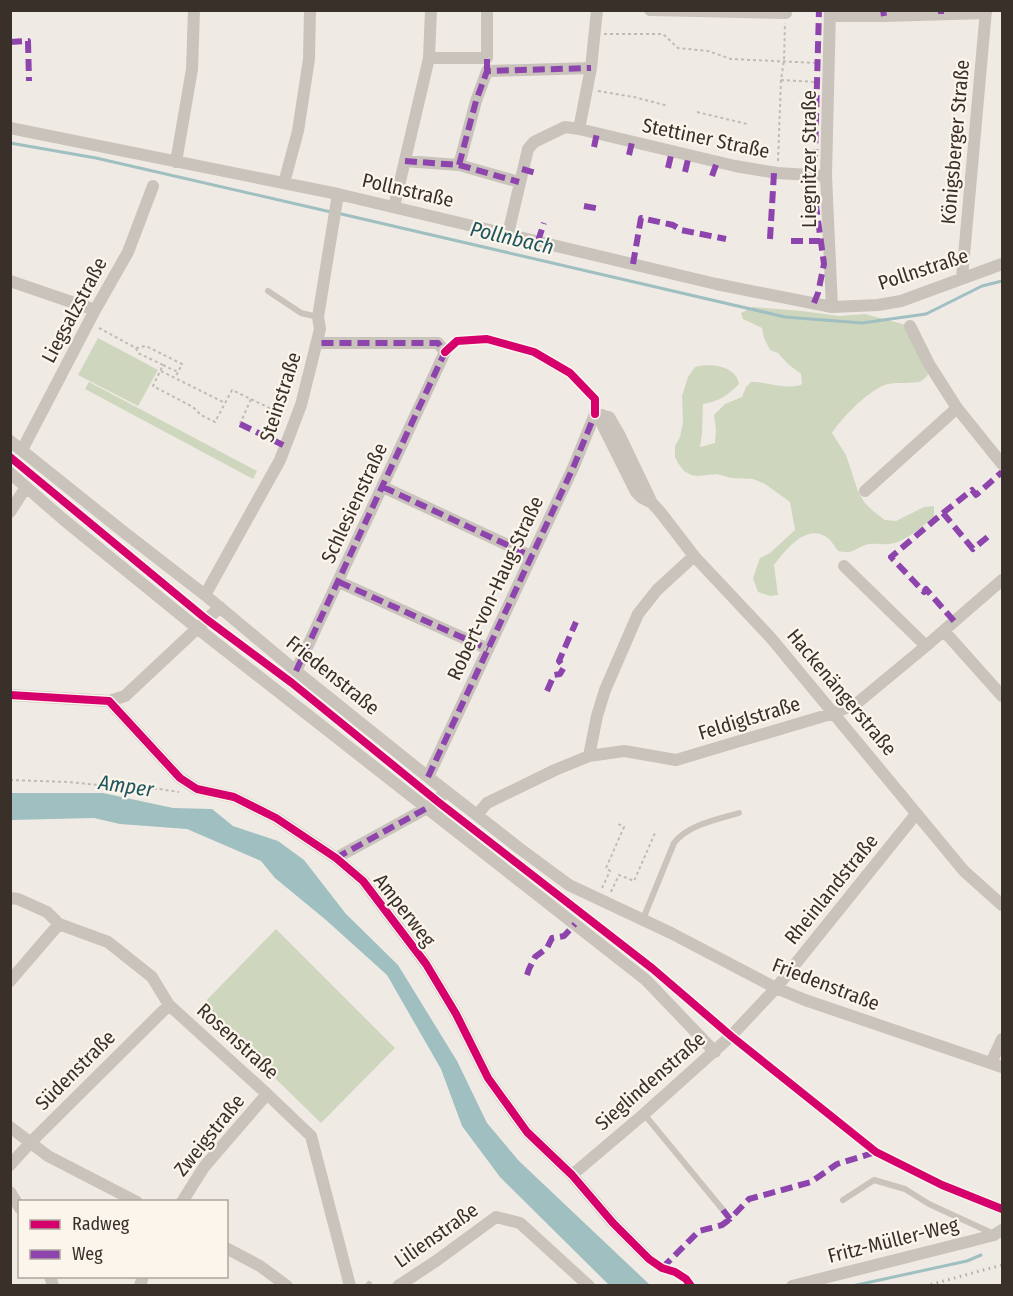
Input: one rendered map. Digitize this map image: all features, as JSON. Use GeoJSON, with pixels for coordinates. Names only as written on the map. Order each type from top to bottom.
{"type":"FeatureCollection","features":[{"type":"Feature","properties":{"kind":"street"},"geometry":{"type":"LineString","coordinates":[[176,162],[192,69],[194,10]]}},
{"type":"Feature","properties":{"kind":"street"},"geometry":{"type":"LineString","coordinates":[[284,183],[298,131],[309,59],[310,10]]}},
{"type":"Feature","properties":{"kind":"street"},"geometry":{"type":"LineString","coordinates":[[394,207],[429,58],[431,10]]}},
{"type":"Feature","properties":{"kind":"street"},"geometry":{"type":"LineString","coordinates":[[459,165],[487,65],[487,10]]}},
{"type":"Feature","properties":{"kind":"street"},"geometry":{"type":"LineString","coordinates":[[508,234],[528,149],[534,142],[565,127],[579,129],[591,69],[597,10]]}},
{"type":"Feature","properties":{"kind":"street"},"geometry":{"type":"LineString","coordinates":[[650,10],[786,13]]}},
{"type":"Feature","properties":{"kind":"street"},"geometry":{"type":"LineString","coordinates":[[830,13],[986,12]]}},
{"type":"Feature","properties":{"kind":"street","name":"Königsberger Straße"},"geometry":{"type":"LineString","coordinates":[[963,278],[986,12]]}},
{"type":"Feature","properties":{"kind":"street","name":"Liegnitzer Straße"},"geometry":{"type":"LineString","coordinates":[[830,13],[826,176],[832,307]]}},
{"type":"Feature","properties":{"kind":"street"},"geometry":{"type":"LineString","coordinates":[[429,58],[487,65],[591,69]]}},
{"type":"Feature","properties":{"kind":"street","name":"Pollnstraße"},"geometry":{"type":"LineString","coordinates":[[10,128],[284,183],[338,199],[394,207],[716,284],[832,307],[878,305],[901,301],[1002,264]]}},
{"type":"Feature","properties":{"kind":"street","name":"Stettiner Straße"},"geometry":{"type":"LineString","coordinates":[[579,129],[735,166],[777,173],[826,176]]}},
{"type":"Feature","properties":{"kind":"street"},"geometry":{"type":"LineString","coordinates":[[405,161],[459,165],[519,182]]}},
{"type":"Feature","properties":{"kind":"street","name":"Liegsalzstraße"},"geometry":{"type":"LineString","coordinates":[[22,450],[128,252],[153,186]]}},
{"type":"Feature","properties":{"kind":"street","name":"Steinstraße"},"geometry":{"type":"LineString","coordinates":[[205,595],[280,460],[301,405],[320,329],[318,317],[321,263],[338,199]]}},
{"type":"Feature","properties":{"kind":"street"},"geometry":{"type":"LineString","coordinates":[[10,281],[95,310]]}},
{"type":"Feature","properties":{"kind":"street"},"geometry":{"type":"LineString","coordinates":[[910,326],[929,364],[957,408],[1002,464]]}},
{"type":"Feature","properties":{"kind":"street","name":"Schlesienstraße"},"geometry":{"type":"LineString","coordinates":[[296,671],[445,352],[438,343],[317,343]]}},
{"type":"Feature","properties":{"kind":"street"},"geometry":{"type":"LineString","coordinates":[[865,491],[957,408]]}},
{"type":"Feature","properties":{"kind":"street","name":"Hackenängerstraße"},"geometry":{"type":"LineString","coordinates":[[599,415],[609,417],[652,503],[694,556],[771,638],[964,871],[1002,905]]}},
{"type":"Feature","properties":{"kind":"street","name":"Robert-von-Haug-Straße"},"geometry":{"type":"LineString","coordinates":[[428,777],[599,415]]}},
{"type":"Feature","properties":{"kind":"street","name":"Friedenstraße"},"geometry":{"type":"LineString","coordinates":[[10,441],[205,595],[428,777],[569,885],[677,936],[776,988],[997,1065]]}},
{"type":"Feature","properties":{"kind":"street"},"geometry":{"type":"LineString","coordinates":[[10,473],[197,628],[646,980],[715,1052]]}},
{"type":"Feature","properties":{"kind":"street"},"geometry":{"type":"LineString","coordinates":[[11,509],[26,487]]}},
{"type":"Feature","properties":{"kind":"street"},"geometry":{"type":"LineString","coordinates":[[383,487],[531,556]]}},
{"type":"Feature","properties":{"kind":"street"},"geometry":{"type":"LineString","coordinates":[[590,756],[597,716],[605,690],[638,614],[657,590],[694,556]]}},
{"type":"Feature","properties":{"kind":"street"},"geometry":{"type":"LineString","coordinates":[[844,566],[926,646]]}},
{"type":"Feature","properties":{"kind":"street","name":"Feldiglstraße"},"geometry":{"type":"LineString","coordinates":[[477,815],[487,803],[590,756],[624,751],[676,760],[856,704],[1002,580]]}},
{"type":"Feature","properties":{"kind":"street"},"geometry":{"type":"LineString","coordinates":[[339,582],[488,649]]}},
{"type":"Feature","properties":{"kind":"street"},"geometry":{"type":"LineString","coordinates":[[10,695],[109,701],[124,696],[219,607]]}},
{"type":"Feature","properties":{"kind":"street"},"geometry":{"type":"LineString","coordinates":[[944,631],[1002,696]]}},
{"type":"Feature","properties":{"kind":"street","name":"Amperweg"},"geometry":{"type":"LineString","coordinates":[[109,701],[180,778],[197,789],[234,797],[276,818],[336,858],[363,881],[426,964],[456,1014],[488,1078],[526,1132],[572,1175],[613,1223],[649,1259]]}},
{"type":"Feature","properties":{"kind":"street"},"geometry":{"type":"LineString","coordinates":[[336,858],[427,808],[446,791]]}},
{"type":"Feature","properties":{"kind":"street","name":"Rheinlandstraße"},"geometry":{"type":"LineString","coordinates":[[776,988],[916,813]]}},
{"type":"Feature","properties":{"kind":"street","name":"Rosenstraße"},"geometry":{"type":"LineString","coordinates":[[10,898],[18,899],[47,912],[59,924],[108,942],[152,977],[169,1005],[311,1136],[350,1286]]}},
{"type":"Feature","properties":{"kind":"street"},"geometry":{"type":"LineString","coordinates":[[10,981],[59,924]]}},
{"type":"Feature","properties":{"kind":"street","name":"Sieglindenstraße"},"geometry":{"type":"LineString","coordinates":[[572,1175],[715,1052],[776,988]]}},
{"type":"Feature","properties":{"kind":"street","name":"Südenstraße"},"geometry":{"type":"LineString","coordinates":[[10,1166],[30,1143],[169,1005]]}},
{"type":"Feature","properties":{"kind":"street"},"geometry":{"type":"LineString","coordinates":[[997,1065],[1002,1039]]}},
{"type":"Feature","properties":{"kind":"street","name":"Zweigstraße"},"geometry":{"type":"LineString","coordinates":[[183,1200],[204,1167],[267,1094]]}},
{"type":"Feature","properties":{"kind":"street"},"geometry":{"type":"LineString","coordinates":[[10,1127],[48,1156],[133,1200]]}},
{"type":"Feature","properties":{"kind":"street"},"geometry":{"type":"LineString","coordinates":[[10,1192],[18,1205]]}},
{"type":"Feature","properties":{"kind":"street","name":"Lilienstraße"},"geometry":{"type":"LineString","coordinates":[[398,1286],[496,1217],[520,1223],[589,1286]]}},
{"type":"Feature","properties":{"kind":"street","name":"Fritz-Müller-Weg"},"geometry":{"type":"LineString","coordinates":[[792,1286],[998,1232]]}},
{"type":"Feature","properties":{"kind":"street"},"geometry":{"type":"LineString","coordinates":[[228,1249],[260,1266],[287,1286]]}},
{"type":"Feature","properties":{"kind":"lane"},"geometry":{"type":"LineString","coordinates":[[268,291],[301,313],[318,317]]}},
{"type":"Feature","properties":{"kind":"lane"},"geometry":{"type":"LineString","coordinates":[[643,920],[678,837],[683,833],[739,813]]}},
{"type":"Feature","properties":{"kind":"lane"},"geometry":{"type":"LineString","coordinates":[[644,1114],[723,1210]]}},
{"type":"Feature","properties":{"kind":"lane"},"geometry":{"type":"LineString","coordinates":[[843,1200],[874,1180],[905,1189],[929,1204],[998,1232]]}},
{"type":"Feature","properties":{"kind":"path"},"geometry":{"type":"LineString","coordinates":[[777,173],[786,13]]}},
{"type":"Feature","properties":{"kind":"path"},"geometry":{"type":"LineString","coordinates":[[595,34],[663,34],[678,48],[708,51],[731,59],[829,64]]}},
{"type":"Feature","properties":{"kind":"path"},"geometry":{"type":"LineString","coordinates":[[781,80],[828,82]]}},
{"type":"Feature","properties":{"kind":"path"},"geometry":{"type":"LineString","coordinates":[[588,88],[668,106]]}},
{"type":"Feature","properties":{"kind":"path"},"geometry":{"type":"LineString","coordinates":[[697,112],[747,124]]}},
{"type":"Feature","properties":{"kind":"path"},"geometry":{"type":"LineString","coordinates":[[88,323],[136,348],[138,353],[178,372]]}},
{"type":"Feature","properties":{"kind":"path"},"geometry":{"type":"LineString","coordinates":[[136,348],[146,346],[182,364],[175,378]]}},
{"type":"Feature","properties":{"kind":"path"},"geometry":{"type":"LineString","coordinates":[[163,365],[153,386],[193,407],[201,415],[215,422],[232,390],[279,413]]}},
{"type":"Feature","properties":{"kind":"path"},"geometry":{"type":"LineString","coordinates":[[161,370],[225,403]]}},
{"type":"Feature","properties":{"kind":"path"},"geometry":{"type":"LineString","coordinates":[[240,423],[251,399]]}},
{"type":"Feature","properties":{"kind":"path"},"geometry":{"type":"LineString","coordinates":[[10,780],[68,782],[182,792],[197,789]]}},
{"type":"Feature","properties":{"kind":"path"},"geometry":{"type":"LineString","coordinates":[[602,901],[610,870],[606,868],[624,827],[618,824]]}},
{"type":"Feature","properties":{"kind":"path"},"geometry":{"type":"LineString","coordinates":[[602,901],[618,875],[634,881],[655,833]]}},
{"type":"Feature","properties":{"kind":"green space"},"geometry":{"type":"Polygon","coordinates":[[[753,307],[839,316],[865,314],[910,326],[928,375],[918,382],[888,384],[873,391],[843,419],[832,433],[846,455],[858,491],[873,511],[885,520],[896,521],[924,507],[934,506],[934,517],[913,534],[895,543],[868,544],[850,552],[838,551],[829,539],[821,534],[805,535],[791,545],[774,565],[778,595],[770,596],[758,592],[753,578],[760,558],[770,553],[795,530],[790,502],[765,484],[753,479],[731,478],[717,474],[691,475],[684,471],[675,457],[675,446],[680,437],[683,422],[682,396],[688,377],[695,367],[711,365],[722,367],[736,376],[739,384],[713,402],[703,404],[700,447],[715,443],[714,415],[725,404],[742,397],[751,382],[784,386],[802,384],[801,374],[778,353],[770,350],[762,328],[743,319],[741,313],[753,307]]]}},
{"type":"Feature","properties":{"kind":"green space"},"geometry":{"type":"Polygon","coordinates":[[[98,338],[158,370],[138,406],[78,375],[98,338]]]}},
{"type":"Feature","properties":{"kind":"green space"},"geometry":{"type":"Polygon","coordinates":[[[89,382],[257,471],[253,479],[85,389],[89,382]]]}},
{"type":"Feature","properties":{"kind":"green space"},"geometry":{"type":"Polygon","coordinates":[[[276,929],[395,1048],[321,1123],[201,1006],[276,929]]]}},
{"type":"Feature","properties":{"kind":"water"},"geometry":{"type":"Polygon","coordinates":[[[10,793],[103,793],[173,808],[212,809],[233,826],[278,841],[304,860],[346,914],[398,965],[457,1061],[487,1123],[519,1161],[650,1285],[609,1285],[500,1177],[462,1126],[441,1069],[387,975],[275,878],[261,861],[187,829],[120,824],[94,818],[11,820],[10,793]]]}},
{"type":"Feature","properties":{"kind":"waterway","name":"Pollnbach"},"geometry":{"type":"LineString","coordinates":[[10,143],[96,158],[331,212]]}},
{"type":"Feature","properties":{"kind":"waterway","name":"Pollnbach"},"geometry":{"type":"LineString","coordinates":[[337,213],[785,317],[862,323],[926,314],[982,286],[1002,281]]}},
{"type":"Feature","properties":{"kind":"waterway"},"geometry":{"type":"LineString","coordinates":[[852,1286],[967,1261],[981,1255]]}},
{"type":"Feature","properties":{"kind":"railway"},"geometry":{"type":"LineString","coordinates":[[925,1286],[1002,1265]]}},
{"type":"Feature","properties":{"kind":"marked path"},"geometry":{"type":"LineString","coordinates":[[814,303],[824,264],[814,191],[819,10]]}},
{"type":"Feature","properties":{"kind":"marked path"},"geometry":{"type":"LineString","coordinates":[[883,10],[884,16]]}},
{"type":"Feature","properties":{"kind":"marked path"},"geometry":{"type":"LineString","coordinates":[[10,42],[28,41],[29,81]]}},
{"type":"Feature","properties":{"kind":"marked path"},"geometry":{"type":"LineString","coordinates":[[487,58],[487,71]]}},
{"type":"Feature","properties":{"kind":"marked path"},"geometry":{"type":"LineString","coordinates":[[459,165],[476,101],[487,71],[591,68]]}},
{"type":"Feature","properties":{"kind":"marked path"},"geometry":{"type":"LineString","coordinates":[[594,147],[597,133]]}},
{"type":"Feature","properties":{"kind":"marked path"},"geometry":{"type":"LineString","coordinates":[[629,155],[632,142]]}},
{"type":"Feature","properties":{"kind":"marked path"},"geometry":{"type":"LineString","coordinates":[[668,168],[672,151]]}},
{"type":"Feature","properties":{"kind":"marked path"},"geometry":{"type":"LineString","coordinates":[[685,172],[689,155]]}},
{"type":"Feature","properties":{"kind":"marked path"},"geometry":{"type":"LineString","coordinates":[[405,161],[459,165],[519,182]]}},
{"type":"Feature","properties":{"kind":"marked path"},"geometry":{"type":"LineString","coordinates":[[712,176],[717,162]]}},
{"type":"Feature","properties":{"kind":"marked path"},"geometry":{"type":"LineString","coordinates":[[522,169],[536,173]]}},
{"type":"Feature","properties":{"kind":"marked path"},"geometry":{"type":"LineString","coordinates":[[770,239],[774,173]]}},
{"type":"Feature","properties":{"kind":"marked path"},"geometry":{"type":"LineString","coordinates":[[584,206],[601,209]]}},
{"type":"Feature","properties":{"kind":"marked path"},"geometry":{"type":"LineString","coordinates":[[633,264],[641,218],[673,225],[681,230],[726,239]]}},
{"type":"Feature","properties":{"kind":"marked path"},"geometry":{"type":"LineString","coordinates":[[538,241],[544,223]]}},
{"type":"Feature","properties":{"kind":"marked path"},"geometry":{"type":"LineString","coordinates":[[791,241],[820,241]]}},
{"type":"Feature","properties":{"kind":"marked path"},"geometry":{"type":"LineString","coordinates":[[296,671],[445,352],[438,343],[317,343]]}},
{"type":"Feature","properties":{"kind":"marked path"},"geometry":{"type":"LineString","coordinates":[[428,777],[573,468],[595,414]]}},
{"type":"Feature","properties":{"kind":"marked path"},"geometry":{"type":"LineString","coordinates":[[240,424],[285,446]]}},
{"type":"Feature","properties":{"kind":"marked path"},"geometry":{"type":"LineString","coordinates":[[943,513],[972,490],[976,495],[1002,472]]}},
{"type":"Feature","properties":{"kind":"marked path"},"geometry":{"type":"LineString","coordinates":[[383,487],[531,556]]}},
{"type":"Feature","properties":{"kind":"marked path"},"geometry":{"type":"LineString","coordinates":[[954,621],[926,589],[924,592],[891,557],[943,513],[973,549],[990,535]]}},
{"type":"Feature","properties":{"kind":"marked path"},"geometry":{"type":"LineString","coordinates":[[339,582],[488,649]]}},
{"type":"Feature","properties":{"kind":"marked path"},"geometry":{"type":"LineString","coordinates":[[547,691],[554,675],[560,674],[564,667],[559,661],[576,622]]}},
{"type":"Feature","properties":{"kind":"marked path"},"geometry":{"type":"LineString","coordinates":[[336,858],[427,808]]}},
{"type":"Feature","properties":{"kind":"marked path"},"geometry":{"type":"LineString","coordinates":[[527,975],[535,957],[547,948],[552,938],[564,936],[575,924]]}},
{"type":"Feature","properties":{"kind":"marked path"},"geometry":{"type":"LineString","coordinates":[[723,1210],[730,1219],[749,1199],[811,1182],[837,1164],[876,1152]]}},
{"type":"Feature","properties":{"kind":"marked path"},"geometry":{"type":"LineString","coordinates":[[662,1268],[699,1231],[722,1225],[730,1219]]}},
{"type":"Feature","properties":{"kind":"cycle path"},"geometry":{"type":"LineString","coordinates":[[445,352],[457,341],[487,339],[534,352],[570,373],[595,399],[595,414]]}},
{"type":"Feature","properties":{"kind":"cycle path"},"geometry":{"type":"LineString","coordinates":[[10,457],[206,619],[292,683],[437,801],[653,969],[731,1036],[876,1152],[942,1185],[1002,1209]]}},
{"type":"Feature","properties":{"kind":"cycle path"},"geometry":{"type":"LineString","coordinates":[[10,695],[109,701],[180,778],[197,789],[234,797],[276,818],[336,858],[363,881],[426,964],[456,1014],[488,1078],[527,1132],[572,1175],[613,1223],[649,1259],[686,1279],[691,1286]]}},
{"type":"Feature","properties":{"kind":"water label","name":"Amper"},"geometry":{"type":"Point","coordinates":[126,786]}}]}
